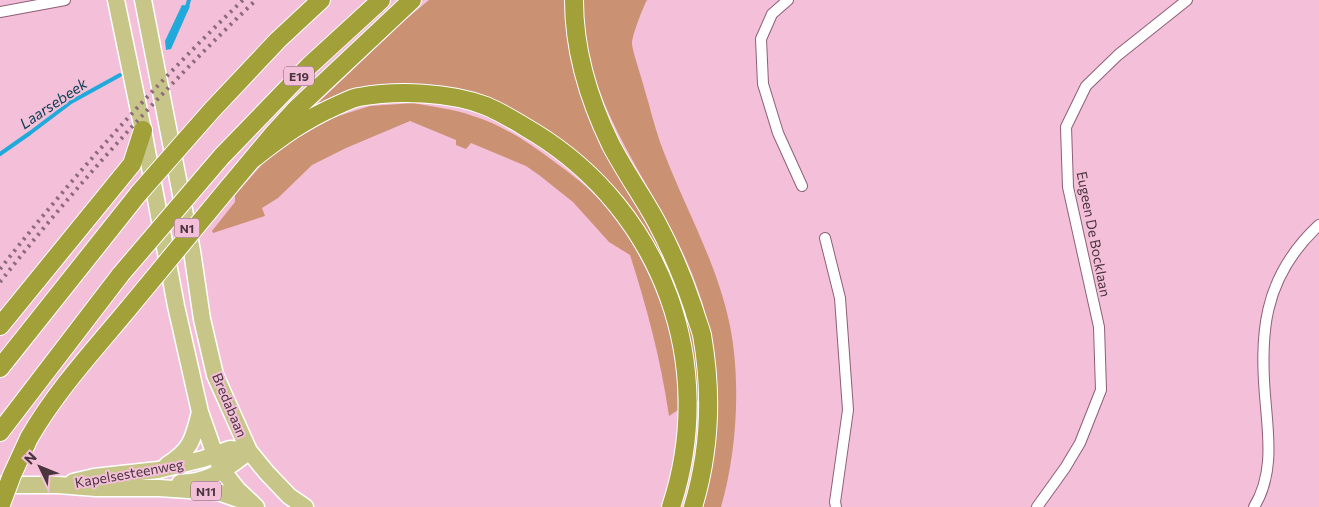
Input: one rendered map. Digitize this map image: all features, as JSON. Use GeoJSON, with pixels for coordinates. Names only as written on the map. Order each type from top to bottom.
{"type":"FeatureCollection","features":[{"type":"Feature","properties":{"kind":"highway"},"geometry":{"type":"LineString","coordinates":[[0,368],[149,180],[278,40],[321,0]]}},
{"type":"Feature","properties":{"kind":"highway","name":"E19"},"geometry":{"type":"LineString","coordinates":[[5,425],[121,274],[222,156],[309,66],[381,0]]}},
{"type":"Feature","properties":{"kind":"highway"},"geometry":{"type":"LineString","coordinates":[[0,507],[29,438],[42,415],[59,392],[274,133],[296,109],[412,0]]}},
{"type":"Feature","properties":{"kind":"highway"},"geometry":{"type":"LineString","coordinates":[[574,0],[575,30],[587,87],[612,145],[657,223],[684,280],[702,334],[708,395],[708,423],[701,482],[693,507]]}},
{"type":"Feature","properties":{"kind":"highway"},"geometry":{"type":"LineString","coordinates":[[252,160],[295,127],[324,111],[358,97],[395,93],[437,94],[485,106],[521,124],[554,145],[595,179],[619,207],[648,250],[670,298],[682,342],[688,380],[688,425],[682,469],[671,507]]}},
{"type":"Feature","properties":{"kind":"highway"},"geometry":{"type":"LineString","coordinates":[[0,326],[132,164],[143,130]]}},
{"type":"Feature","properties":{"kind":"main road","name":"Bredabaan"},"geometry":{"type":"LineString","coordinates":[[116,0],[143,130],[166,257],[200,412],[214,455],[222,470],[254,505]]}},
{"type":"Feature","properties":{"kind":"main road","name":"Bredabaan"},"geometry":{"type":"LineString","coordinates":[[144,0],[192,251],[202,319],[215,375],[249,451],[289,496],[305,507]]}},
{"type":"Feature","properties":{"kind":"main road","name":"N11"},"geometry":{"type":"LineString","coordinates":[[158,470],[179,457],[191,444],[200,412]]}},
{"type":"Feature","properties":{"kind":"main road","name":"Kapelsesteenweg"},"geometry":{"type":"LineString","coordinates":[[58,485],[94,477],[158,470],[203,459],[230,449],[249,451]]}},
{"type":"Feature","properties":{"kind":"main road","name":"Kapelsesteenweg"},"geometry":{"type":"LineString","coordinates":[[160,488],[199,480],[222,470],[249,451]]}},
{"type":"Feature","properties":{"kind":"main road","name":"Kapelsesteenweg"},"geometry":{"type":"LineString","coordinates":[[0,485],[160,488],[218,492],[254,505]]}},
{"type":"Feature","properties":{"kind":"street"},"geometry":{"type":"LineString","coordinates":[[0,12],[65,0]]}},
{"type":"Feature","properties":{"kind":"street"},"geometry":{"type":"LineString","coordinates":[[788,0],[772,14],[761,39],[763,84],[778,133],[802,186]]}},
{"type":"Feature","properties":{"kind":"street","name":"Eugeen De Bocklaan"},"geometry":{"type":"LineString","coordinates":[[1037,507],[1066,468],[1080,443],[1101,390],[1099,327],[1068,187],[1066,127],[1086,86],[1118,55],[1187,0]]}},
{"type":"Feature","properties":{"kind":"street"},"geometry":{"type":"LineString","coordinates":[[1254,507],[1266,483],[1269,456],[1263,375],[1264,324],[1274,286],[1295,252],[1319,226]]}},
{"type":"Feature","properties":{"kind":"street"},"geometry":{"type":"LineString","coordinates":[[825,238],[840,298],[848,410],[835,502],[836,507]]}},
{"type":"Feature","properties":{"kind":"street"},"geometry":{"type":"LineString","coordinates":[[166,257],[192,251]]}},
{"type":"Feature","properties":{"kind":"shaded area"},"geometry":{"type":"Polygon","coordinates":[[[429,0],[569,0],[571,46],[655,232],[693,328],[702,403],[693,399],[650,244],[516,115],[359,90],[319,102],[405,20],[429,0]]]}},
{"type":"Feature","properties":{"kind":"shaded area"},"geometry":{"type":"Polygon","coordinates":[[[584,0],[647,0],[632,39],[634,52],[660,142],[717,278],[730,326],[735,370],[736,417],[731,463],[721,507],[703,507],[715,442],[717,411],[713,348],[706,317],[697,286],[684,255],[611,119],[599,90],[590,61],[584,30],[584,0]]]}},
{"type":"Feature","properties":{"kind":"shaded area"},"geometry":{"type":"Polygon","coordinates":[[[414,103],[466,114],[504,129],[543,153],[574,177],[596,196],[612,214],[639,256],[660,301],[668,325],[677,372],[678,410],[669,416],[653,334],[630,255],[609,242],[573,202],[539,175],[526,166],[471,143],[466,149],[456,145],[456,140],[410,121],[346,148],[312,165],[278,198],[262,208],[265,216],[213,233],[212,231],[235,202],[235,195],[265,161],[299,137],[332,118],[370,106],[414,103]]]}},
{"type":"Feature","properties":{"kind":"water"},"geometry":{"type":"Polygon","coordinates":[[[182,5],[190,6],[171,49],[166,50],[165,41],[182,5]]]}},
{"type":"Feature","properties":{"kind":"waterway"},"geometry":{"type":"LineString","coordinates":[[186,10],[189,0]]}},
{"type":"Feature","properties":{"kind":"waterway","name":"Laarsebeek"},"geometry":{"type":"LineString","coordinates":[[0,154],[71,102],[120,75]]}},
{"type":"Feature","properties":{"kind":"railway"},"geometry":{"type":"LineString","coordinates":[[0,269],[117,130],[243,0]]}},
{"type":"Feature","properties":{"kind":"railway"},"geometry":{"type":"LineString","coordinates":[[0,282],[60,208],[123,136],[188,67],[256,0]]}}]}
